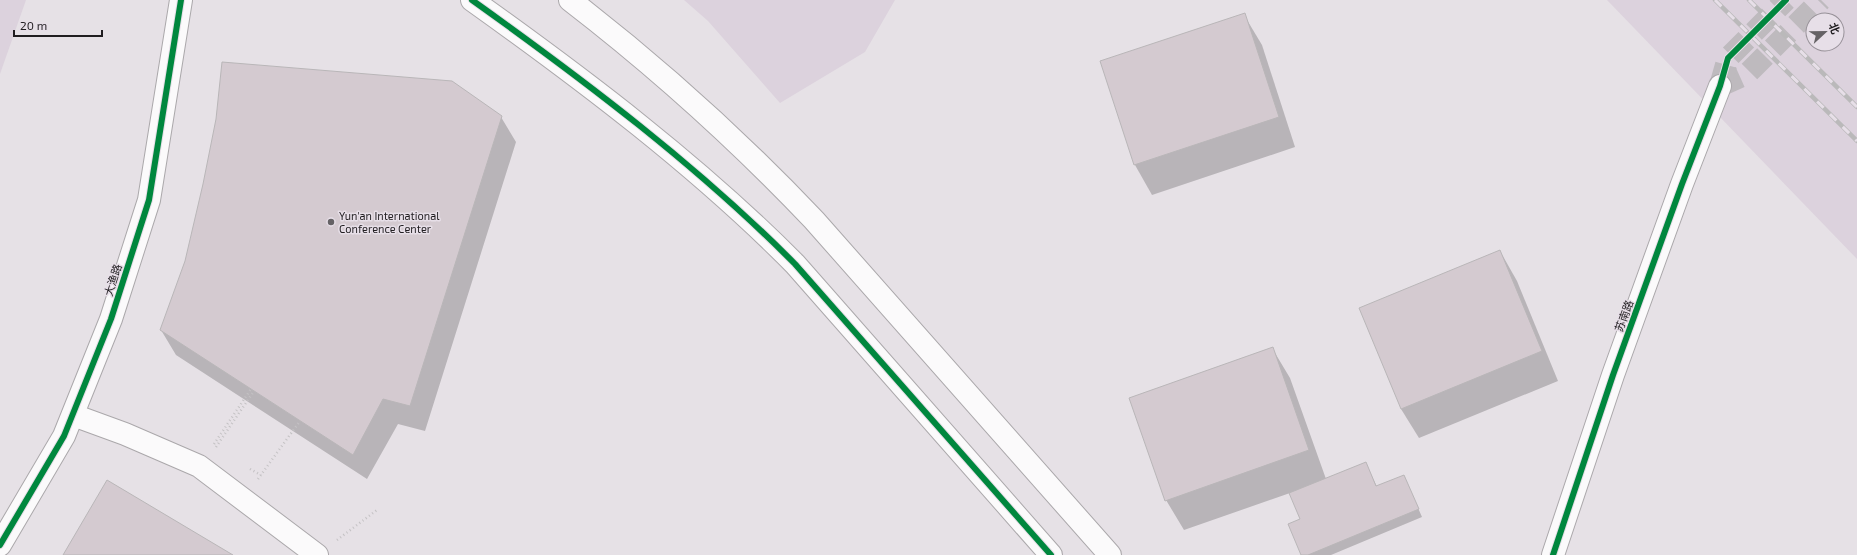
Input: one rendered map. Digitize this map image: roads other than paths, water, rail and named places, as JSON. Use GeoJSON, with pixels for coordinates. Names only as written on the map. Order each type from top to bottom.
{"type":"FeatureCollection","features":[{"type":"Feature","properties":{"kind":"street","name":"大渔路"},"geometry":{"type":"LineString","coordinates":[[2,539],[64,436],[111,319],[149,200],[181,0]]}},
{"type":"Feature","properties":{"kind":"street"},"geometry":{"type":"LineString","coordinates":[[472,0],[540,49],[735,205],[800,270],[1051,555]]}},
{"type":"Feature","properties":{"kind":"street"},"geometry":{"type":"LineString","coordinates":[[570,0],[682,92],[772,176],[830,238],[1110,555]]}},
{"type":"Feature","properties":{"kind":"street","name":"苏南路"},"geometry":{"type":"LineString","coordinates":[[1554,555],[1613,376],[1682,184],[1720,86]]}},
{"type":"Feature","properties":{"kind":"street"},"geometry":{"type":"LineString","coordinates":[[73,415],[125,434],[199,466],[317,555]]}},
{"type":"Feature","properties":{"kind":"tunnel"},"geometry":{"type":"LineString","coordinates":[[1720,86],[1728,58],[1786,0]]}},
{"type":"Feature","properties":{"kind":"tunnel"},"geometry":{"type":"LineString","coordinates":[[1720,86],[1747,74],[1821,0]]}},
{"type":"Feature","properties":{"kind":"railway"},"geometry":{"type":"LineString","coordinates":[[1715,0],[1857,141]]}},
{"type":"Feature","properties":{"kind":"railway"},"geometry":{"type":"LineString","coordinates":[[1749,0],[1857,107]]}},
{"type":"Feature","properties":{"kind":"place","name":"Yun'an International Conference Center"},"geometry":{"type":"Point","coordinates":[331,222]}}]}
